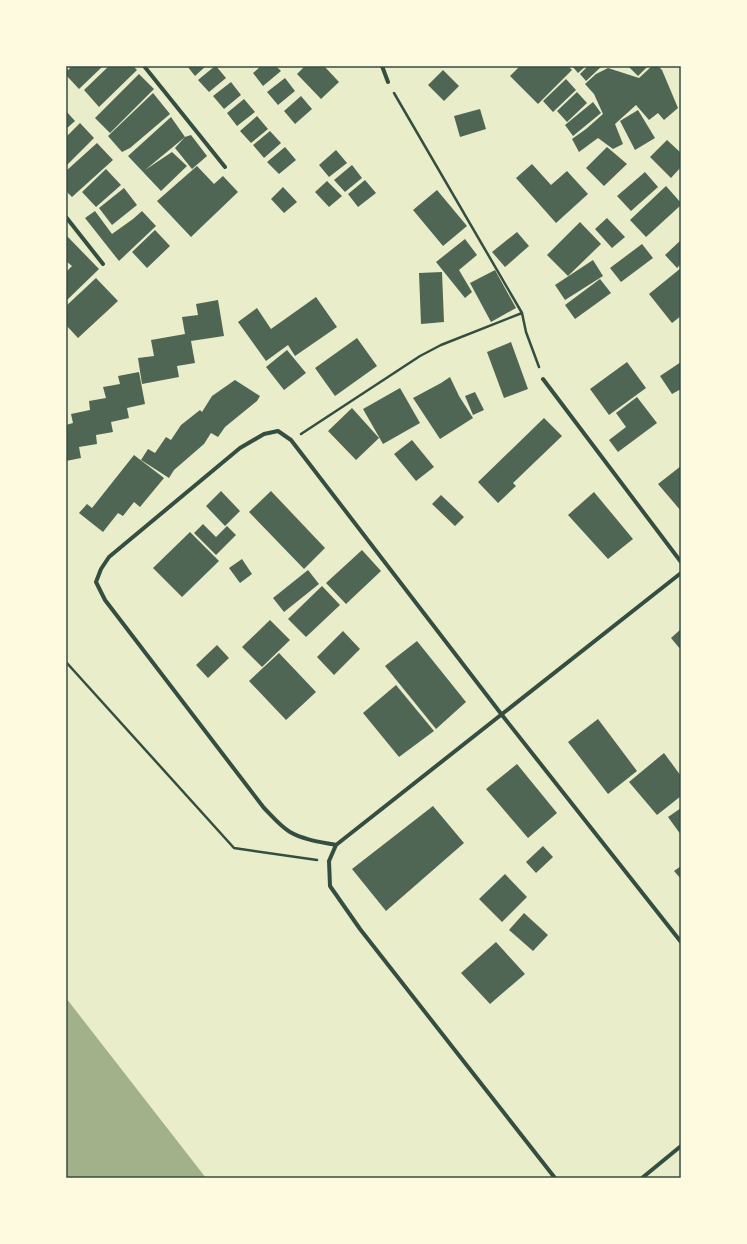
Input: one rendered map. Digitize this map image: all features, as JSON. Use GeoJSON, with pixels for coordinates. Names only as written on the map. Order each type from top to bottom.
{"type":"FeatureCollection","features":[{"type":"Feature","properties":{"kind":"street"},"geometry":{"type":"LineString","coordinates":[[144,66],[225,168]]}},
{"type":"Feature","properties":{"kind":"street"},"geometry":{"type":"LineString","coordinates":[[382,66],[388,82]]}},
{"type":"Feature","properties":{"kind":"street"},"geometry":{"type":"LineString","coordinates":[[66,217],[103,264]]}},
{"type":"Feature","properties":{"kind":"street"},"geometry":{"type":"LineString","coordinates":[[543,379],[681,562]]}},
{"type":"Feature","properties":{"kind":"street"},"geometry":{"type":"LineString","coordinates":[[336,845],[310,840],[290,832],[275,820],[264,808],[104,600],[96,582],[101,569],[110,557],[240,448],[264,434],[278,431],[291,440],[502,715],[681,942]]}},
{"type":"Feature","properties":{"kind":"street"},"geometry":{"type":"LineString","coordinates":[[555,1178],[356,923],[330,886],[329,861],[336,845],[681,573]]}},
{"type":"Feature","properties":{"kind":"street"},"geometry":{"type":"LineString","coordinates":[[642,1178],[681,1146]]}},
{"type":"Feature","properties":{"kind":"path"},"geometry":{"type":"LineString","coordinates":[[388,82],[522,313],[526,332],[543,379]]}},
{"type":"Feature","properties":{"kind":"path"},"geometry":{"type":"LineString","coordinates":[[291,440],[420,356],[474,331],[522,313]]}},
{"type":"Feature","properties":{"kind":"path"},"geometry":{"type":"LineString","coordinates":[[66,662],[234,848],[329,861]]}},
{"type":"Feature","properties":{"kind":"shaded area"},"geometry":{"type":"Polygon","coordinates":[[[66,998],[206,1178],[66,1178],[66,998]]]}},
{"type":"Feature","properties":{"kind":"building"},"geometry":{"type":"Polygon","coordinates":[[[72,66],[103,66],[79,89],[66,75],[66,72],[72,66]]]}},
{"type":"Feature","properties":{"kind":"building"},"geometry":{"type":"Polygon","coordinates":[[[109,66],[133,66],[137,70],[99,107],[84,90],[109,66]]]}},
{"type":"Feature","properties":{"kind":"building"},"geometry":{"type":"Polygon","coordinates":[[[187,66],[206,66],[195,76],[187,66]]]}},
{"type":"Feature","properties":{"kind":"building"},"geometry":{"type":"Polygon","coordinates":[[[215,66],[226,78],[209,92],[198,80],[215,66]]]}},
{"type":"Feature","properties":{"kind":"building"},"geometry":{"type":"Polygon","coordinates":[[[261,66],[276,66],[281,71],[263,86],[253,73],[261,66]]]}},
{"type":"Feature","properties":{"kind":"building"},"geometry":{"type":"Polygon","coordinates":[[[305,66],[324,66],[339,82],[321,99],[297,74],[305,66]]]}},
{"type":"Feature","properties":{"kind":"building"},"geometry":{"type":"Polygon","coordinates":[[[520,66],[568,66],[572,70],[538,104],[510,76],[520,66]]]}},
{"type":"Feature","properties":{"kind":"building"},"geometry":{"type":"Polygon","coordinates":[[[572,66],[586,66],[578,73],[572,66]]]}},
{"type":"Feature","properties":{"kind":"building"},"geometry":{"type":"Polygon","coordinates":[[[588,66],[602,66],[586,81],[580,74],[588,66]]]}},
{"type":"Feature","properties":{"kind":"building"},"geometry":{"type":"Polygon","coordinates":[[[628,66],[648,66],[638,76],[628,66]]]}},
{"type":"Feature","properties":{"kind":"building"},"geometry":{"type":"Polygon","coordinates":[[[652,66],[658,66],[662,70],[678,108],[664,120],[658,113],[649,120],[636,105],[615,124],[623,144],[613,149],[598,138],[579,152],[572,139],[603,114],[594,94],[585,84],[596,74],[608,68],[639,78],[652,66]]]}},
{"type":"Feature","properties":{"kind":"building"},"geometry":{"type":"Polygon","coordinates":[[[443,70],[459,86],[444,101],[428,85],[443,70]]]}},
{"type":"Feature","properties":{"kind":"building"},"geometry":{"type":"Polygon","coordinates":[[[139,74],[154,89],[110,133],[95,118],[139,74]]]}},
{"type":"Feature","properties":{"kind":"building"},"geometry":{"type":"Polygon","coordinates":[[[285,78],[295,91],[278,105],[267,92],[285,78]]]}},
{"type":"Feature","properties":{"kind":"building"},"geometry":{"type":"Polygon","coordinates":[[[566,79],[576,90],[553,112],[543,101],[566,79]]]}},
{"type":"Feature","properties":{"kind":"building"},"geometry":{"type":"Polygon","coordinates":[[[231,82],[241,95],[224,109],[213,96],[231,82]]]}},
{"type":"Feature","properties":{"kind":"building"},"geometry":{"type":"Polygon","coordinates":[[[577,92],[587,103],[567,122],[557,111],[577,92]]]}},
{"type":"Feature","properties":{"kind":"building"},"geometry":{"type":"Polygon","coordinates":[[[153,93],[170,114],[130,148],[122,152],[108,136],[153,93]]]}},
{"type":"Feature","properties":{"kind":"building"},"geometry":{"type":"Polygon","coordinates":[[[301,96],[312,109],[295,124],[284,111],[301,96]]]}},
{"type":"Feature","properties":{"kind":"building"},"geometry":{"type":"Polygon","coordinates":[[[244,99],[255,112],[237,126],[227,113],[244,99]]]}},
{"type":"Feature","properties":{"kind":"building"},"geometry":{"type":"Polygon","coordinates":[[[593,102],[601,113],[573,136],[565,125],[593,102]]]}},
{"type":"Feature","properties":{"kind":"building"},"geometry":{"type":"Polygon","coordinates":[[[480,109],[486,129],[460,137],[454,116],[480,109]]]}},
{"type":"Feature","properties":{"kind":"building"},"geometry":{"type":"Polygon","coordinates":[[[638,110],[655,138],[635,150],[620,121],[638,110]]]}},
{"type":"Feature","properties":{"kind":"building"},"geometry":{"type":"Polygon","coordinates":[[[66,111],[75,121],[66,129],[66,111]]]}},
{"type":"Feature","properties":{"kind":"building"},"geometry":{"type":"Polygon","coordinates":[[[257,116],[268,129],[251,143],[240,131],[257,116]]]}},
{"type":"Feature","properties":{"kind":"building"},"geometry":{"type":"Polygon","coordinates":[[[171,117],[185,137],[145,170],[172,152],[187,166],[161,191],[128,156],[171,117]]]}},
{"type":"Feature","properties":{"kind":"building"},"geometry":{"type":"Polygon","coordinates":[[[80,123],[94,138],[66,166],[66,137],[80,123]]]}},
{"type":"Feature","properties":{"kind":"building"},"geometry":{"type":"Polygon","coordinates":[[[270,131],[281,143],[264,158],[253,145],[270,131]]]}},
{"type":"Feature","properties":{"kind":"building"},"geometry":{"type":"Polygon","coordinates":[[[191,135],[207,156],[192,169],[175,148],[185,137],[191,135]]]}},
{"type":"Feature","properties":{"kind":"building"},"geometry":{"type":"Polygon","coordinates":[[[667,140],[681,153],[681,167],[671,178],[650,157],[667,140]]]}},
{"type":"Feature","properties":{"kind":"building"},"geometry":{"type":"Polygon","coordinates":[[[97,143],[113,160],[72,197],[66,191],[66,171],[97,143]]]}},
{"type":"Feature","properties":{"kind":"building"},"geometry":{"type":"Polygon","coordinates":[[[285,147],[296,160],[279,174],[267,162],[285,147]]]}},
{"type":"Feature","properties":{"kind":"building"},"geometry":{"type":"Polygon","coordinates":[[[607,147],[627,164],[604,186],[586,168],[607,147]]]}},
{"type":"Feature","properties":{"kind":"building"},"geometry":{"type":"Polygon","coordinates":[[[336,150],[347,163],[329,177],[319,165],[336,150]]]}},
{"type":"Feature","properties":{"kind":"building"},"geometry":{"type":"Polygon","coordinates":[[[532,164],[551,185],[567,171],[588,194],[556,223],[516,178],[532,164]]]}},
{"type":"Feature","properties":{"kind":"building"},"geometry":{"type":"Polygon","coordinates":[[[352,165],[362,178],[345,192],[334,180],[352,165]]]}},
{"type":"Feature","properties":{"kind":"building"},"geometry":{"type":"Polygon","coordinates":[[[197,166],[214,184],[223,176],[238,192],[191,237],[157,201],[197,166]]]}},
{"type":"Feature","properties":{"kind":"building"},"geometry":{"type":"Polygon","coordinates":[[[106,169],[121,185],[96,207],[82,192],[106,169]]]}},
{"type":"Feature","properties":{"kind":"building"},"geometry":{"type":"Polygon","coordinates":[[[645,172],[658,187],[631,211],[617,196],[645,172]]]}},
{"type":"Feature","properties":{"kind":"building"},"geometry":{"type":"Polygon","coordinates":[[[365,180],[376,193],[358,207],[348,194],[365,180]]]}},
{"type":"Feature","properties":{"kind":"building"},"geometry":{"type":"Polygon","coordinates":[[[327,181],[342,196],[329,207],[315,192],[327,181]]]}},
{"type":"Feature","properties":{"kind":"building"},"geometry":{"type":"Polygon","coordinates":[[[666,186],[681,203],[681,205],[646,237],[630,220],[666,186]]]}},
{"type":"Feature","properties":{"kind":"building"},"geometry":{"type":"Polygon","coordinates":[[[283,187],[297,202],[284,213],[271,199],[283,187]]]}},
{"type":"Feature","properties":{"kind":"building"},"geometry":{"type":"Polygon","coordinates":[[[124,188],[137,205],[112,225],[99,208],[124,188]]]}},
{"type":"Feature","properties":{"kind":"building"},"geometry":{"type":"Polygon","coordinates":[[[437,190],[467,226],[443,246],[413,210],[437,190]]]}},
{"type":"Feature","properties":{"kind":"building"},"geometry":{"type":"Polygon","coordinates":[[[95,211],[112,234],[142,211],[156,226],[119,261],[85,218],[95,211]]]}},
{"type":"Feature","properties":{"kind":"building"},"geometry":{"type":"Polygon","coordinates":[[[607,218],[625,237],[612,248],[595,229],[607,218]]]}},
{"type":"Feature","properties":{"kind":"building"},"geometry":{"type":"Polygon","coordinates":[[[580,222],[601,244],[568,276],[547,255],[580,222]]]}},
{"type":"Feature","properties":{"kind":"building"},"geometry":{"type":"Polygon","coordinates":[[[155,230],[170,246],[147,268],[132,252],[155,230]]]}},
{"type":"Feature","properties":{"kind":"building"},"geometry":{"type":"Polygon","coordinates":[[[517,232],[529,246],[505,267],[492,252],[517,232]]]}},
{"type":"Feature","properties":{"kind":"building"},"geometry":{"type":"Polygon","coordinates":[[[66,235],[99,269],[66,301],[66,272],[72,266],[66,261],[66,235]]]}},
{"type":"Feature","properties":{"kind":"building"},"geometry":{"type":"Polygon","coordinates":[[[465,239],[477,255],[459,270],[472,292],[465,298],[436,262],[465,239]]]}},
{"type":"Feature","properties":{"kind":"building"},"geometry":{"type":"Polygon","coordinates":[[[681,240],[681,264],[677,268],[665,255],[681,240]]]}},
{"type":"Feature","properties":{"kind":"building"},"geometry":{"type":"Polygon","coordinates":[[[642,244],[653,258],[621,282],[610,268],[642,244]]]}},
{"type":"Feature","properties":{"kind":"building"},"geometry":{"type":"Polygon","coordinates":[[[593,260],[603,276],[565,300],[555,285],[593,260]]]}},
{"type":"Feature","properties":{"kind":"building"},"geometry":{"type":"Polygon","coordinates":[[[681,268],[681,316],[672,323],[649,294],[681,268]]]}},
{"type":"Feature","properties":{"kind":"building"},"geometry":{"type":"Polygon","coordinates":[[[495,270],[516,308],[491,322],[470,283],[495,270]]]}},
{"type":"Feature","properties":{"kind":"building"},"geometry":{"type":"Polygon","coordinates":[[[442,272],[444,322],[421,324],[419,273],[442,272]]]}},
{"type":"Feature","properties":{"kind":"building"},"geometry":{"type":"Polygon","coordinates":[[[96,278],[118,301],[78,338],[66,325],[66,306],[96,278]]]}},
{"type":"Feature","properties":{"kind":"building"},"geometry":{"type":"Polygon","coordinates":[[[600,279],[611,293],[575,319],[565,305],[600,279]]]}},
{"type":"Feature","properties":{"kind":"building"},"geometry":{"type":"Polygon","coordinates":[[[316,297],[337,327],[295,356],[288,345],[266,361],[238,322],[257,308],[271,329],[316,297]]]}},
{"type":"Feature","properties":{"kind":"building"},"geometry":{"type":"Polygon","coordinates":[[[218,300],[224,336],[191,341],[195,363],[177,366],[179,377],[142,384],[138,358],[154,356],[151,340],[185,334],[182,317],[198,315],[196,304],[218,300]]]}},
{"type":"Feature","properties":{"kind":"building"},"geometry":{"type":"Polygon","coordinates":[[[357,338],[377,366],[335,396],[315,368],[357,338]]]}},
{"type":"Feature","properties":{"kind":"building"},"geometry":{"type":"Polygon","coordinates":[[[511,342],[528,389],[504,398],[487,352],[511,342]]]}},
{"type":"Feature","properties":{"kind":"building"},"geometry":{"type":"Polygon","coordinates":[[[287,350],[306,373],[284,390],[266,367],[287,350]]]}},
{"type":"Feature","properties":{"kind":"building"},"geometry":{"type":"Polygon","coordinates":[[[627,362],[646,388],[609,415],[590,389],[627,362]]]}},
{"type":"Feature","properties":{"kind":"building"},"geometry":{"type":"Polygon","coordinates":[[[681,362],[681,389],[672,394],[660,376],[681,362]]]}},
{"type":"Feature","properties":{"kind":"building"},"geometry":{"type":"Polygon","coordinates":[[[139,372],[145,404],[127,408],[129,418],[111,422],[113,432],[96,435],[97,444],[79,447],[81,458],[66,461],[66,425],[73,423],[71,414],[90,410],[89,401],[106,398],[103,387],[120,384],[118,376],[139,372]]]}},
{"type":"Feature","properties":{"kind":"building"},"geometry":{"type":"Polygon","coordinates":[[[450,377],[459,396],[473,418],[440,439],[413,398],[450,377]]]}},
{"type":"Feature","properties":{"kind":"building"},"geometry":{"type":"Polygon","coordinates":[[[235,380],[260,396],[257,401],[225,427],[218,437],[211,433],[204,444],[174,470],[169,478],[141,460],[148,449],[155,453],[166,437],[171,440],[181,425],[200,410],[202,412],[212,396],[235,380]]]}},
{"type":"Feature","properties":{"kind":"building"},"geometry":{"type":"Polygon","coordinates":[[[400,388],[420,423],[383,444],[363,409],[400,388]]]}},
{"type":"Feature","properties":{"kind":"building"},"geometry":{"type":"Polygon","coordinates":[[[475,392],[484,410],[473,415],[465,396],[475,392]]]}},
{"type":"Feature","properties":{"kind":"building"},"geometry":{"type":"Polygon","coordinates":[[[637,397],[657,423],[618,452],[609,440],[626,427],[616,413],[637,397]]]}},
{"type":"Feature","properties":{"kind":"building"},"geometry":{"type":"Polygon","coordinates":[[[352,408],[379,438],[356,460],[328,431],[352,408]]]}},
{"type":"Feature","properties":{"kind":"building"},"geometry":{"type":"Polygon","coordinates":[[[544,418],[562,436],[513,483],[516,486],[498,503],[478,482],[544,418]]]}},
{"type":"Feature","properties":{"kind":"building"},"geometry":{"type":"Polygon","coordinates":[[[412,440],[434,467],[416,481],[394,454],[412,440]]]}},
{"type":"Feature","properties":{"kind":"building"},"geometry":{"type":"Polygon","coordinates":[[[134,455],[164,478],[140,507],[134,502],[123,516],[118,513],[103,532],[79,513],[87,504],[92,508],[134,455]]]}},
{"type":"Feature","properties":{"kind":"building"},"geometry":{"type":"Polygon","coordinates":[[[681,466],[681,511],[658,484],[681,466]]]}},
{"type":"Feature","properties":{"kind":"building"},"geometry":{"type":"Polygon","coordinates":[[[221,491],[240,511],[225,526],[206,506],[221,491]]]}},
{"type":"Feature","properties":{"kind":"building"},"geometry":{"type":"Polygon","coordinates":[[[271,491],[325,548],[304,569],[249,512],[271,491]]]}},
{"type":"Feature","properties":{"kind":"building"},"geometry":{"type":"Polygon","coordinates":[[[594,492],[633,539],[608,559],[568,515],[594,492]]]}},
{"type":"Feature","properties":{"kind":"building"},"geometry":{"type":"Polygon","coordinates":[[[441,495],[464,517],[455,526],[432,504],[441,495]]]}},
{"type":"Feature","properties":{"kind":"building"},"geometry":{"type":"Polygon","coordinates":[[[203,524],[216,537],[227,526],[236,535],[216,555],[194,533],[203,524]]]}},
{"type":"Feature","properties":{"kind":"building"},"geometry":{"type":"Polygon","coordinates":[[[190,532],[219,561],[182,597],[153,568],[190,532]]]}},
{"type":"Feature","properties":{"kind":"building"},"geometry":{"type":"Polygon","coordinates":[[[362,550],[381,571],[346,604],[326,583],[362,550]]]}},
{"type":"Feature","properties":{"kind":"building"},"geometry":{"type":"Polygon","coordinates":[[[242,559],[252,574],[240,583],[229,568],[242,559]]]}},
{"type":"Feature","properties":{"kind":"building"},"geometry":{"type":"Polygon","coordinates":[[[308,570],[319,584],[284,612],[273,598],[308,570]]]}},
{"type":"Feature","properties":{"kind":"building"},"geometry":{"type":"Polygon","coordinates":[[[322,586],[340,605],[306,637],[288,619],[322,586]]]}},
{"type":"Feature","properties":{"kind":"building"},"geometry":{"type":"Polygon","coordinates":[[[270,620],[290,640],[262,667],[242,647],[270,620]]]}},
{"type":"Feature","properties":{"kind":"building"},"geometry":{"type":"Polygon","coordinates":[[[681,629],[681,650],[671,638],[681,629]]]}},
{"type":"Feature","properties":{"kind":"building"},"geometry":{"type":"Polygon","coordinates":[[[343,631],[360,649],[334,675],[317,657],[343,631]]]}},
{"type":"Feature","properties":{"kind":"building"},"geometry":{"type":"Polygon","coordinates":[[[417,641],[466,702],[436,729],[385,666],[417,641]]]}},
{"type":"Feature","properties":{"kind":"building"},"geometry":{"type":"Polygon","coordinates":[[[217,645],[229,658],[208,678],[196,665],[217,645]]]}},
{"type":"Feature","properties":{"kind":"building"},"geometry":{"type":"Polygon","coordinates":[[[279,653],[316,692],[286,720],[249,681],[279,653]]]}},
{"type":"Feature","properties":{"kind":"building"},"geometry":{"type":"Polygon","coordinates":[[[396,685],[434,731],[399,757],[363,713],[396,685]]]}},
{"type":"Feature","properties":{"kind":"building"},"geometry":{"type":"Polygon","coordinates":[[[598,719],[637,771],[608,794],[568,742],[598,719]]]}},
{"type":"Feature","properties":{"kind":"building"},"geometry":{"type":"Polygon","coordinates":[[[664,753],[681,776],[681,796],[657,815],[629,782],[664,753]]]}},
{"type":"Feature","properties":{"kind":"building"},"geometry":{"type":"Polygon","coordinates":[[[517,764],[557,813],[528,838],[486,789],[517,764]]]}},
{"type":"Feature","properties":{"kind":"building"},"geometry":{"type":"Polygon","coordinates":[[[433,806],[464,843],[386,911],[352,869],[433,806]]]}},
{"type":"Feature","properties":{"kind":"building"},"geometry":{"type":"Polygon","coordinates":[[[681,808],[681,835],[668,817],[681,808]]]}},
{"type":"Feature","properties":{"kind":"building"},"geometry":{"type":"Polygon","coordinates":[[[543,846],[553,857],[536,873],[526,862],[543,846]]]}},
{"type":"Feature","properties":{"kind":"building"},"geometry":{"type":"Polygon","coordinates":[[[681,866],[681,879],[674,871],[681,866]]]}},
{"type":"Feature","properties":{"kind":"building"},"geometry":{"type":"Polygon","coordinates":[[[505,874],[527,897],[502,922],[479,899],[505,874]]]}},
{"type":"Feature","properties":{"kind":"building"},"geometry":{"type":"Polygon","coordinates":[[[524,913],[548,935],[533,951],[509,930],[524,913]]]}},
{"type":"Feature","properties":{"kind":"building"},"geometry":{"type":"Polygon","coordinates":[[[496,942],[525,974],[490,1004],[461,973],[496,942]]]}}]}
